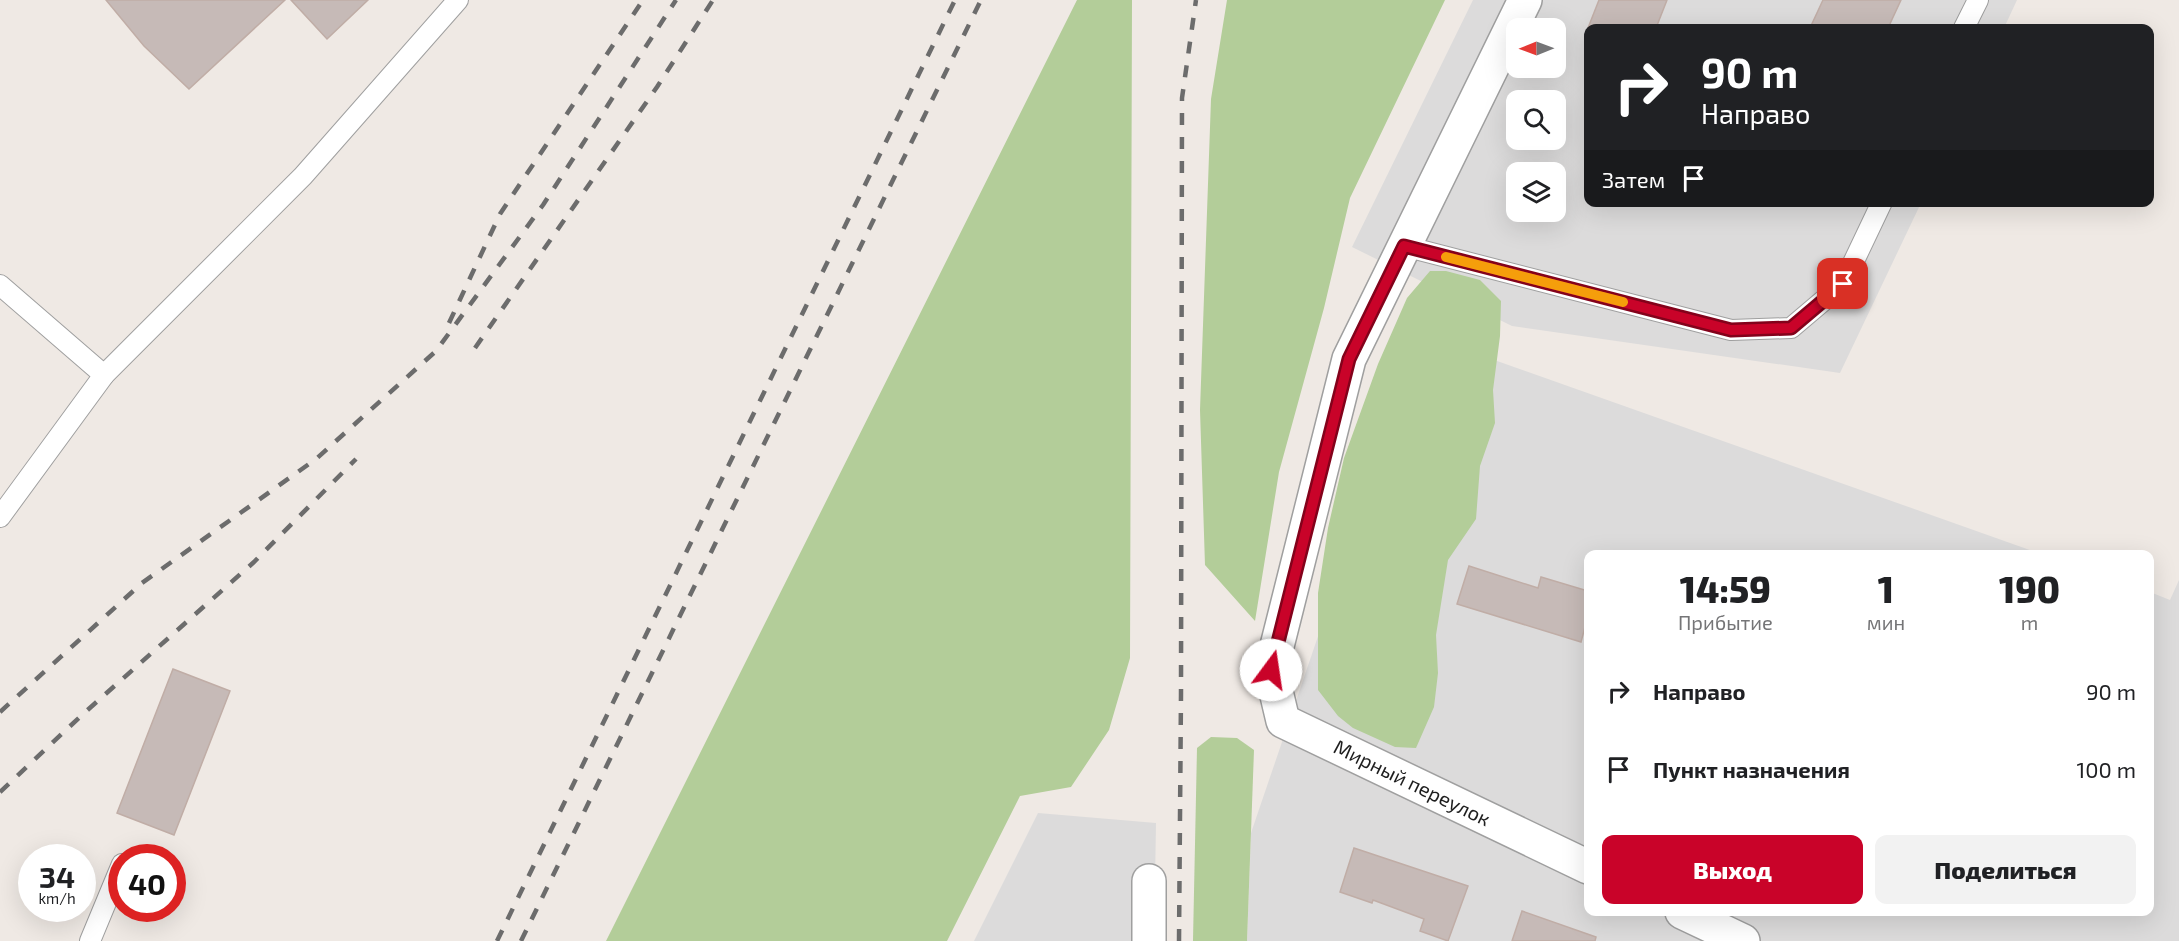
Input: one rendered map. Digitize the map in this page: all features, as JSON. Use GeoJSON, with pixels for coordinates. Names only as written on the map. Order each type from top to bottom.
{"type":"FeatureCollection","features":[{"type":"Feature","properties":{"kind":"street"},"geometry":{"type":"LineString","coordinates":[[1404,246],[1525,0]]}},
{"type":"Feature","properties":{"kind":"street","name":"Мирный переулок"},"geometry":{"type":"LineString","coordinates":[[1404,246],[1349,359],[1271,670],[1283,721],[1584,865]]}},
{"type":"Feature","properties":{"kind":"street"},"geometry":{"type":"LineString","coordinates":[[1149,881],[1149,941]]}},
{"type":"Feature","properties":{"kind":"street"},"geometry":{"type":"LineString","coordinates":[[1690,916],[1743,941]]}},
{"type":"Feature","properties":{"kind":"lane"},"geometry":{"type":"LineString","coordinates":[[0,517],[104,375],[303,176],[458,0]]}},
{"type":"Feature","properties":{"kind":"lane"},"geometry":{"type":"LineString","coordinates":[[1966,24],[1978,0]]}},
{"type":"Feature","properties":{"kind":"lane"},"geometry":{"type":"LineString","coordinates":[[1404,246],[1731,330],[1791,328],[1843,284],[1880,207]]}},
{"type":"Feature","properties":{"kind":"lane"},"geometry":{"type":"LineString","coordinates":[[0,285],[104,375]]}},
{"type":"Feature","properties":{"kind":"lane"},"geometry":{"type":"LineString","coordinates":[[90,941],[108,898]]}},
{"type":"Feature","properties":{"kind":"shaded area"},"geometry":{"type":"Polygon","coordinates":[[[1473,0],[2017,0],[2006,24],[1584,24],[1584,207],[1919,207],[1840,373],[1512,326],[1352,247],[1473,0]]]}},
{"type":"Feature","properties":{"kind":"shaded area"},"geometry":{"type":"Polygon","coordinates":[[[1421,334],[2030,550],[1584,550],[1584,916],[2154,916],[2154,594],[2170,600],[2179,580],[2179,941],[1247,941],[1251,833],[1421,334]]]}},
{"type":"Feature","properties":{"kind":"shaded area"},"geometry":{"type":"Polygon","coordinates":[[[1038,813],[1156,823],[1154,941],[974,941],[1038,813]]]}},
{"type":"Feature","properties":{"kind":"green space"},"geometry":{"type":"Polygon","coordinates":[[[1077,0],[1132,0],[1130,658],[1109,730],[1071,787],[1020,796],[947,941],[606,941],[1077,0]]]}},
{"type":"Feature","properties":{"kind":"green space"},"geometry":{"type":"Polygon","coordinates":[[[1227,0],[1445,0],[1350,198],[1324,308],[1279,472],[1255,621],[1205,565],[1200,410],[1211,99],[1227,0]]]}},
{"type":"Feature","properties":{"kind":"green space"},"geometry":{"type":"Polygon","coordinates":[[[1430,271],[1446,271],[1480,280],[1501,301],[1500,336],[1493,390],[1495,423],[1480,466],[1476,519],[1448,560],[1436,635],[1438,673],[1434,707],[1416,748],[1395,747],[1353,728],[1338,716],[1318,690],[1318,593],[1328,528],[1344,458],[1378,364],[1407,298],[1430,271]]]}},
{"type":"Feature","properties":{"kind":"green space"},"geometry":{"type":"Polygon","coordinates":[[[1211,737],[1237,738],[1254,750],[1247,941],[1193,941],[1197,748],[1211,737]]]}},
{"type":"Feature","properties":{"kind":"building"},"geometry":{"type":"Polygon","coordinates":[[[106,0],[285,0],[189,89],[144,46],[106,0]]]}},
{"type":"Feature","properties":{"kind":"building"},"geometry":{"type":"Polygon","coordinates":[[[291,0],[368,0],[327,39],[291,0]]]}},
{"type":"Feature","properties":{"kind":"building"},"geometry":{"type":"Polygon","coordinates":[[[1599,0],[1667,0],[1658,24],[1590,24],[1599,0]]]}},
{"type":"Feature","properties":{"kind":"building"},"geometry":{"type":"Polygon","coordinates":[[[1823,0],[1901,0],[1890,24],[1812,24],[1823,0]]]}},
{"type":"Feature","properties":{"kind":"building"},"geometry":{"type":"Polygon","coordinates":[[[1469,566],[1538,588],[1541,577],[1584,590],[1584,631],[1581,642],[1457,604],[1469,566]]]}},
{"type":"Feature","properties":{"kind":"building"},"geometry":{"type":"Polygon","coordinates":[[[173,669],[230,691],[174,835],[117,813],[173,669]]]}},
{"type":"Feature","properties":{"kind":"building"},"geometry":{"type":"Polygon","coordinates":[[[1354,848],[1468,886],[1448,941],[1420,931],[1424,919],[1373,900],[1372,903],[1340,892],[1354,848]]]}},
{"type":"Feature","properties":{"kind":"building"},"geometry":{"type":"Polygon","coordinates":[[[1522,911],[1596,937],[1595,941],[1512,941],[1522,911]]]}},
{"type":"Feature","properties":{"kind":"railway"},"geometry":{"type":"LineString","coordinates":[[449,323],[500,214],[643,0]]}},
{"type":"Feature","properties":{"kind":"railway"},"geometry":{"type":"LineString","coordinates":[[0,712],[142,583],[316,459],[436,351],[543,205],[676,0]]}},
{"type":"Feature","properties":{"kind":"railway"},"geometry":{"type":"LineString","coordinates":[[475,348],[657,87],[713,0]]}},
{"type":"Feature","properties":{"kind":"railway"},"geometry":{"type":"LineString","coordinates":[[497,941],[955,0]]}},
{"type":"Feature","properties":{"kind":"railway"},"geometry":{"type":"LineString","coordinates":[[521,941],[981,0]]}},
{"type":"Feature","properties":{"kind":"railway"},"geometry":{"type":"LineString","coordinates":[[1179,941],[1182,98],[1196,0]]}},
{"type":"Feature","properties":{"kind":"railway"},"geometry":{"type":"LineString","coordinates":[[0,792],[83,714],[254,562],[356,459]]}},
{"type":"Feature","properties":{"kind":"slow traffic"},"geometry":{"type":"LineString","coordinates":[[1446,257],[1623,302]]}},
{"type":"Feature","properties":{"kind":"route"},"geometry":{"type":"LineString","coordinates":[[1271,670],[1349,359],[1404,246],[1731,330],[1791,328],[1843,284]]}}]}
